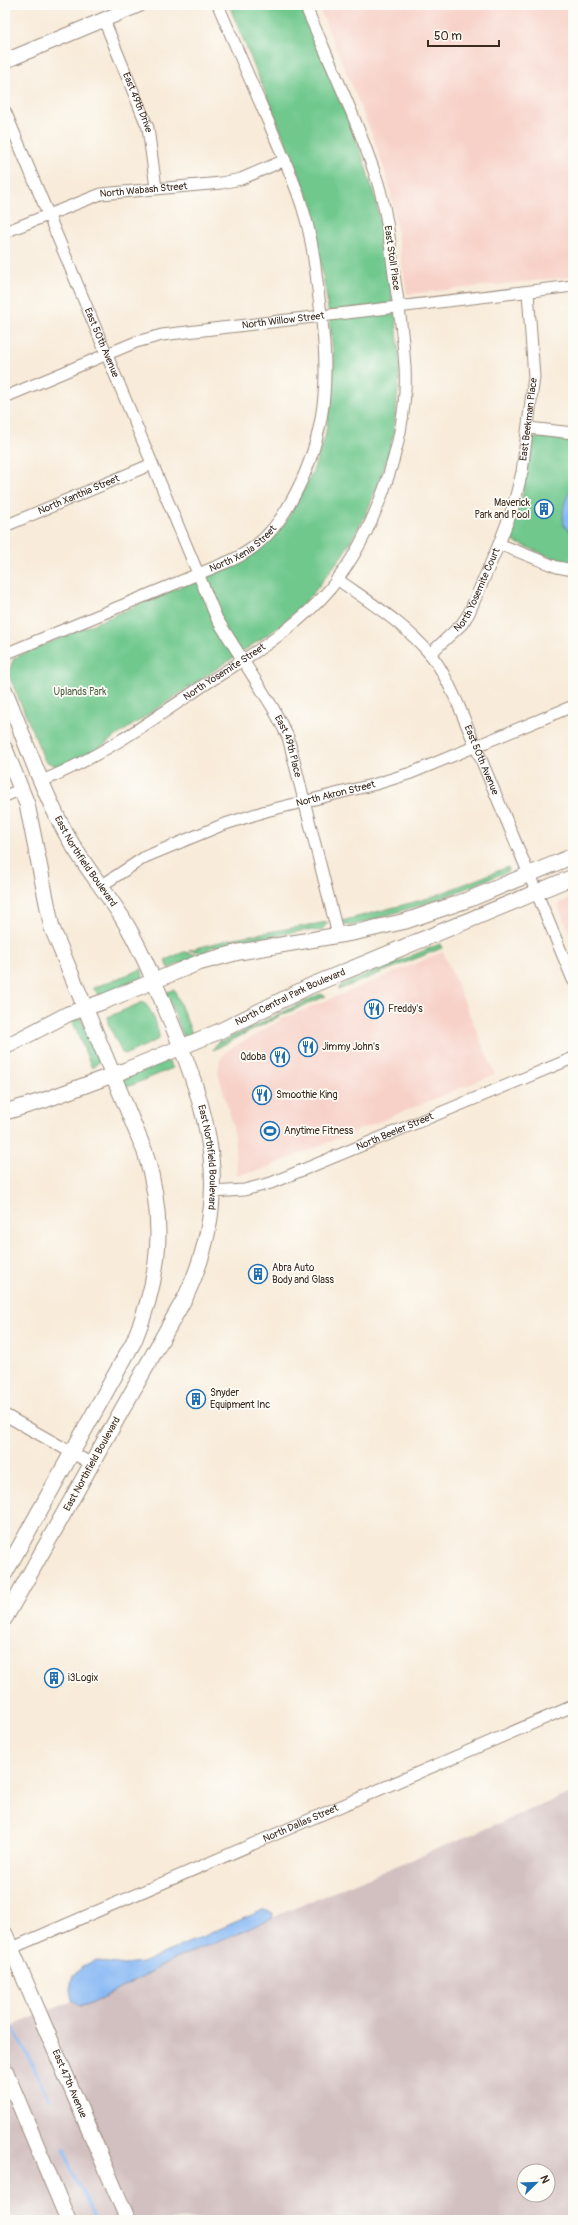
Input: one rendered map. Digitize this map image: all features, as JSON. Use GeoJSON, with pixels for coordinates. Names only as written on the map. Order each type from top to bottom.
{"type":"FeatureCollection","features":[{"type":"Feature","properties":{"kind":"main road","name":"East Northfield Boulevard"},"geometry":{"type":"LineString","coordinates":[[5,691],[63,828],[124,920],[154,981],[200,1099],[208,1130],[212,1165],[212,1192],[207,1235],[193,1280],[167,1331],[5,1618]]}},
{"type":"Feature","properties":{"kind":"main road"},"geometry":{"type":"LineString","coordinates":[[5,749],[22,789],[33,832],[48,916],[59,946],[145,1152],[153,1181],[158,1219],[157,1258],[149,1302],[134,1341],[5,1573]]}},
{"type":"Feature","properties":{"kind":"main road"},"geometry":{"type":"LineString","coordinates":[[5,1047],[56,1020],[198,963],[232,954],[376,928],[423,916],[464,901],[573,856]]}},
{"type":"Feature","properties":{"kind":"main road","name":"North Central Park Boulevard"},"geometry":{"type":"LineString","coordinates":[[5,1112],[45,1100],[181,1048],[220,1031],[310,986],[573,877]]}},
{"type":"Feature","properties":{"kind":"main road"},"geometry":{"type":"LineString","coordinates":[[5,1934],[8,1949]]}},
{"type":"Feature","properties":{"kind":"main road","name":"East 47th Avenue"},"geometry":{"type":"LineString","coordinates":[[8,1949],[128,2220]]}},
{"type":"Feature","properties":{"kind":"main road"},"geometry":{"type":"LineString","coordinates":[[5,2070],[68,2220]]}},
{"type":"Feature","properties":{"kind":"street"},"geometry":{"type":"LineString","coordinates":[[5,61],[139,5]]}},
{"type":"Feature","properties":{"kind":"street"},"geometry":{"type":"LineString","coordinates":[[218,5],[285,160],[300,199],[309,229],[322,317]]}},
{"type":"Feature","properties":{"kind":"street","name":"East Stoll Place"},"geometry":{"type":"LineString","coordinates":[[305,5],[365,147],[378,183],[388,226],[399,307],[405,368],[404,405],[386,484],[370,521]]}},
{"type":"Feature","properties":{"kind":"street","name":"East 49th Drive"},"geometry":{"type":"LineString","coordinates":[[104,20],[148,128],[156,188]]}},
{"type":"Feature","properties":{"kind":"street","name":"East 50th Avenue"},"geometry":{"type":"LineString","coordinates":[[5,111],[198,574]]}},
{"type":"Feature","properties":{"kind":"street","name":"North Wabash Street"},"geometry":{"type":"LineString","coordinates":[[5,232],[101,194],[230,181],[250,175],[285,160]]}},
{"type":"Feature","properties":{"kind":"street","name":"North Willow Street"},"geometry":{"type":"LineString","coordinates":[[5,397],[144,339],[162,335],[573,286]]}},
{"type":"Feature","properties":{"kind":"street","name":"East Beekman Place"},"geometry":{"type":"LineString","coordinates":[[499,544],[513,506],[522,472],[534,378],[528,292]]}},
{"type":"Feature","properties":{"kind":"street","name":"North Xenia Street"},"geometry":{"type":"LineString","coordinates":[[5,654],[198,574],[239,556],[257,546],[281,517],[298,488],[311,457],[322,415],[326,372],[322,317]]}},
{"type":"Feature","properties":{"kind":"street"},"geometry":{"type":"LineString","coordinates":[[528,428],[573,433]]}},
{"type":"Feature","properties":{"kind":"street","name":"North Xanthia Street"},"geometry":{"type":"LineString","coordinates":[[5,526],[152,464]]}},
{"type":"Feature","properties":{"kind":"street","name":"North Yosemite Street"},"geometry":{"type":"LineString","coordinates":[[42,781],[98,755],[271,642],[299,619],[321,598],[337,579],[356,550],[370,521]]}},
{"type":"Feature","properties":{"kind":"street","name":"North Yosemite Court"},"geometry":{"type":"LineString","coordinates":[[430,654],[462,624],[469,613],[499,544],[557,567],[573,570]]}},
{"type":"Feature","properties":{"kind":"street","name":"East 49th Place"},"geometry":{"type":"LineString","coordinates":[[198,574],[217,619],[273,708],[286,732],[338,935]]}},
{"type":"Feature","properties":{"kind":"street","name":"East 50th Avenue"},"geometry":{"type":"LineString","coordinates":[[337,579],[392,618],[411,634],[430,654],[458,704],[573,980]]}},
{"type":"Feature","properties":{"kind":"street","name":"North Akron Street"},"geometry":{"type":"LineString","coordinates":[[101,886],[145,858],[222,825],[266,811],[404,775],[573,706]]}},
{"type":"Feature","properties":{"kind":"street"},"geometry":{"type":"LineString","coordinates":[[5,796],[22,789]]}},
{"type":"Feature","properties":{"kind":"street","name":"North Beeler Street"},"geometry":{"type":"LineString","coordinates":[[212,1192],[244,1190],[271,1183],[573,1058]]}},
{"type":"Feature","properties":{"kind":"street"},"geometry":{"type":"LineString","coordinates":[[5,1415],[92,1464]]}},
{"type":"Feature","properties":{"kind":"street","name":"North Dallas Street"},"geometry":{"type":"LineString","coordinates":[[8,1949],[573,1706]]}},
{"type":"Feature","properties":{"kind":"shaded area"},"geometry":{"type":"Polygon","coordinates":[[[318,5],[573,5],[573,277],[407,294],[389,184],[374,139],[318,5]]]}},
{"type":"Feature","properties":{"kind":"shaded area"},"geometry":{"type":"Polygon","coordinates":[[[573,898],[573,941],[559,908],[559,903],[573,898]]]}},
{"type":"Feature","properties":{"kind":"shaded area"},"geometry":{"type":"Polygon","coordinates":[[[443,952],[495,1074],[261,1170],[237,1175],[233,1126],[218,1073],[220,1060],[225,1052],[284,1018],[443,952]]]}},
{"type":"Feature","properties":{"kind":"shaded area"},"geometry":{"type":"Polygon","coordinates":[[[573,1792],[573,2220],[5,2220],[5,2029],[573,1792]]]}},
{"type":"Feature","properties":{"kind":"green space","name":"Uplands Park"},"geometry":{"type":"Polygon","coordinates":[[[229,5],[301,5],[361,152],[376,201],[396,319],[400,368],[394,433],[384,468],[366,515],[343,554],[311,596],[279,627],[91,753],[58,767],[45,761],[8,673],[14,658],[250,557],[272,539],[285,523],[311,476],[325,437],[332,395],[334,363],[327,299],[309,199],[229,5]]]}},
{"type":"Feature","properties":{"kind":"green space"},"geometry":{"type":"Polygon","coordinates":[[[538,437],[573,441],[573,563],[555,559],[510,540],[508,535],[522,496],[532,441],[538,437]]]}},
{"type":"Feature","properties":{"kind":"green space"},"geometry":{"type":"Polygon","coordinates":[[[508,867],[509,871],[434,901],[351,926],[346,925],[342,921],[429,898],[508,867]]]}},
{"type":"Feature","properties":{"kind":"green space"},"geometry":{"type":"Polygon","coordinates":[[[328,922],[321,931],[307,930],[213,946],[204,953],[189,950],[239,937],[328,922]]]}},
{"type":"Feature","properties":{"kind":"green space"},"geometry":{"type":"Polygon","coordinates":[[[440,944],[442,948],[338,990],[341,985],[440,944]]]}},
{"type":"Feature","properties":{"kind":"green space"},"geometry":{"type":"Polygon","coordinates":[[[184,952],[201,955],[169,968],[165,960],[184,952]]]}},
{"type":"Feature","properties":{"kind":"green space"},"geometry":{"type":"Polygon","coordinates":[[[142,969],[143,978],[100,996],[93,988],[142,969]]]}},
{"type":"Feature","properties":{"kind":"green space"},"geometry":{"type":"Polygon","coordinates":[[[174,989],[193,1036],[184,1038],[166,993],[174,989]]]}},
{"type":"Feature","properties":{"kind":"green space"},"geometry":{"type":"Polygon","coordinates":[[[320,994],[326,996],[284,1014],[213,1050],[218,1041],[223,1041],[242,1032],[243,1034],[244,1031],[320,994]]]}},
{"type":"Feature","properties":{"kind":"green space"},"geometry":{"type":"Polygon","coordinates":[[[143,1002],[149,1009],[154,1019],[158,1030],[159,1039],[127,1054],[122,1053],[108,1023],[108,1017],[143,1002]]]}},
{"type":"Feature","properties":{"kind":"green space"},"geometry":{"type":"Polygon","coordinates":[[[81,1018],[100,1061],[92,1068],[72,1021],[81,1018]]]}},
{"type":"Feature","properties":{"kind":"green space"},"geometry":{"type":"Polygon","coordinates":[[[167,1060],[173,1068],[125,1088],[123,1081],[126,1078],[167,1060]]]}},
{"type":"Feature","properties":{"kind":"water"},"geometry":{"type":"Polygon","coordinates":[[[573,487],[573,534],[564,526],[563,515],[565,501],[573,487]]]}},
{"type":"Feature","properties":{"kind":"water"},"geometry":{"type":"Polygon","coordinates":[[[263,1910],[273,1913],[272,1919],[177,1958],[91,2004],[80,2006],[72,2000],[70,1990],[73,1975],[84,1966],[95,1961],[124,1965],[142,1963],[263,1910]]]}},
{"type":"Feature","properties":{"kind":"waterway"},"geometry":{"type":"LineString","coordinates":[[5,2015],[28,2055],[49,2100]]}},
{"type":"Feature","properties":{"kind":"waterway"},"geometry":{"type":"LineString","coordinates":[[64,2148],[71,2170],[97,2220]]}},
{"type":"Feature","properties":{"kind":"place","name":"Maverick Park and Pool"},"geometry":{"type":"Point","coordinates":[544,509]}},
{"type":"Feature","properties":{"kind":"place","name":"Freddy's"},"geometry":{"type":"Point","coordinates":[374,1009]}},
{"type":"Feature","properties":{"kind":"place","name":"Jimmy John's"},"geometry":{"type":"Point","coordinates":[308,1047]}},
{"type":"Feature","properties":{"kind":"place","name":"Qdoba"},"geometry":{"type":"Point","coordinates":[280,1057]}},
{"type":"Feature","properties":{"kind":"place","name":"Smoothie King"},"geometry":{"type":"Point","coordinates":[262,1095]}},
{"type":"Feature","properties":{"kind":"place","name":"Anytime Fitness"},"geometry":{"type":"Point","coordinates":[270,1131]}},
{"type":"Feature","properties":{"kind":"place","name":"Abra Auto Body and Glass"},"geometry":{"type":"Point","coordinates":[258,1274]}},
{"type":"Feature","properties":{"kind":"place","name":"Snyder Equipment Inc"},"geometry":{"type":"Point","coordinates":[196,1399]}},
{"type":"Feature","properties":{"kind":"place","name":"i3Logix"},"geometry":{"type":"Point","coordinates":[54,1678]}}]}
